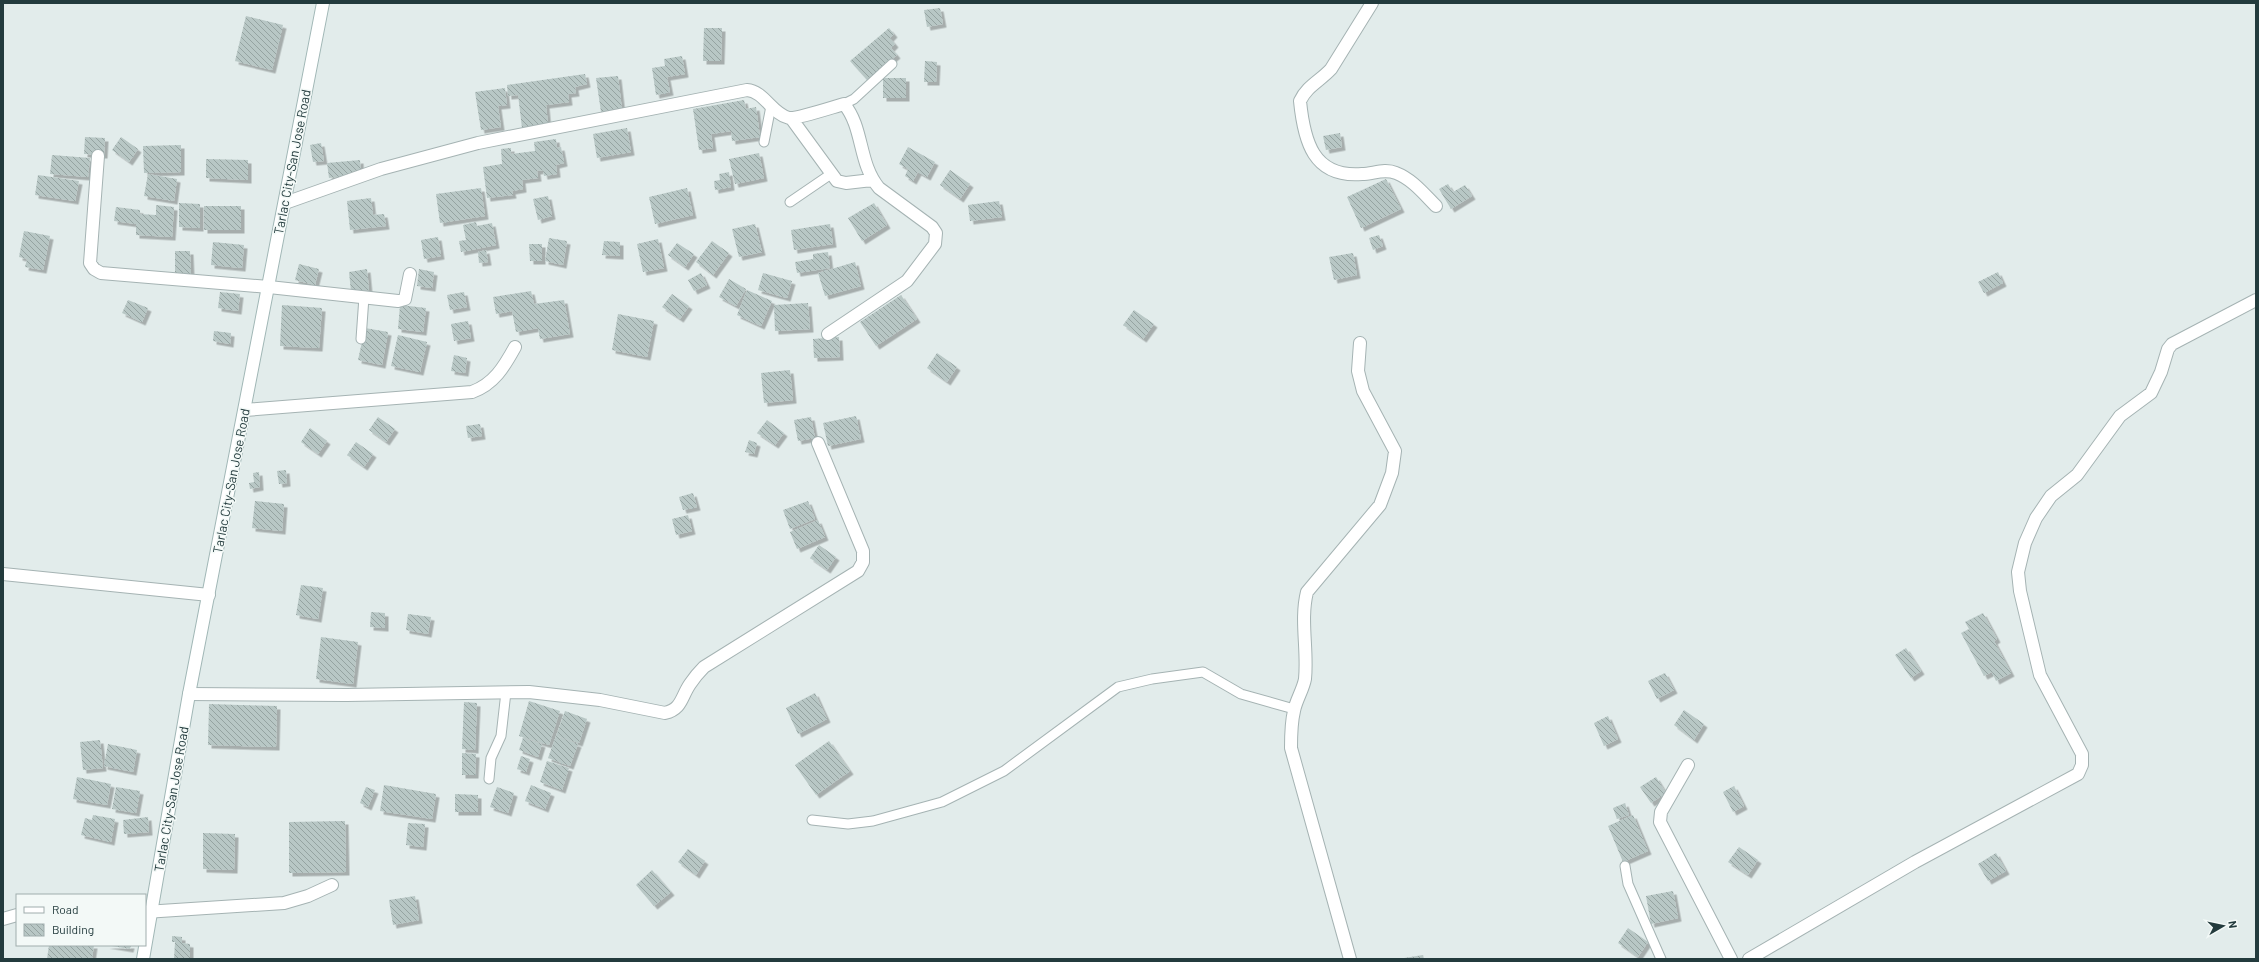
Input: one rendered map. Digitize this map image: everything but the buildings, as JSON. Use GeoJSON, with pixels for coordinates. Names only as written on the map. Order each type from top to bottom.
{"type":"FeatureCollection","features":[{"type":"Feature","properties":{"kind":"street","name":"Tarlac City-San Jose Road"},"geometry":{"type":"LineString","coordinates":[[146,931],[148,912],[189,694],[323,3]]}},
{"type":"Feature","properties":{"kind":"street"},"geometry":{"type":"LineString","coordinates":[[1372,3],[1331,69],[1322,79],[1309,86],[1300,100],[1310,148],[1319,162],[1346,174],[1364,174],[1381,171],[1394,172],[1408,180],[1436,206]]}},
{"type":"Feature","properties":{"kind":"street"},"geometry":{"type":"LineString","coordinates":[[285,203],[381,169],[501,139],[747,90],[754,92],[781,114],[791,118],[837,181],[842,183],[872,180]]}},
{"type":"Feature","properties":{"kind":"street"},"geometry":{"type":"LineString","coordinates":[[791,118],[844,104],[854,120],[866,167],[872,180],[879,188],[932,227],[936,233],[935,244],[907,281],[828,334]]}},
{"type":"Feature","properties":{"kind":"street"},"geometry":{"type":"LineString","coordinates":[[98,156],[90,263],[94,269],[112,274],[269,287],[398,301],[405,300],[410,274]]}},
{"type":"Feature","properties":{"kind":"street"},"geometry":{"type":"LineString","coordinates":[[1750,959],[1915,862],[2078,774],[2082,765],[2082,754],[2040,675],[2020,592],[2018,572],[2025,542],[2036,518],[2051,496],[2077,475],[2120,416],[2151,393],[2172,344],[2256,300]]}},
{"type":"Feature","properties":{"kind":"street"},"geometry":{"type":"LineString","coordinates":[[1350,959],[1291,748],[1294,709],[1301,693],[1305,678],[1304,606],[1307,592],[1380,505],[1392,473],[1395,451],[1363,391],[1358,371],[1360,343]]}},
{"type":"Feature","properties":{"kind":"street"},"geometry":{"type":"LineString","coordinates":[[245,410],[472,392],[485,387],[497,376],[515,347]]}},
{"type":"Feature","properties":{"kind":"street"},"geometry":{"type":"LineString","coordinates":[[189,694],[347,695],[529,692],[600,700],[664,713],[672,712],[678,707],[689,685],[704,666],[858,571],[863,562],[863,551],[818,443]]}},
{"type":"Feature","properties":{"kind":"street"},"geometry":{"type":"LineString","coordinates":[[3,574],[209,595]]}},
{"type":"Feature","properties":{"kind":"street"},"geometry":{"type":"LineString","coordinates":[[1688,765],[1661,812],[1660,822],[1731,959]]}},
{"type":"Feature","properties":{"kind":"street"},"geometry":{"type":"LineString","coordinates":[[148,912],[284,903],[308,896],[332,885]]}},
{"type":"Feature","properties":{"kind":"street"},"geometry":{"type":"LineString","coordinates":[[3,919],[16,915]]}},
{"type":"Feature","properties":{"kind":"street","name":"Tarlac City-San Jose Road"},"geometry":{"type":"LineString","coordinates":[[143,959],[144,946]]}},
{"type":"Feature","properties":{"kind":"lane"},"geometry":{"type":"LineString","coordinates":[[844,104],[854,98],[892,64]]}},
{"type":"Feature","properties":{"kind":"lane"},"geometry":{"type":"LineString","coordinates":[[764,142],[771,106]]}},
{"type":"Feature","properties":{"kind":"lane"},"geometry":{"type":"LineString","coordinates":[[790,202],[831,174]]}},
{"type":"Feature","properties":{"kind":"lane"},"geometry":{"type":"LineString","coordinates":[[361,339],[364,297]]}},
{"type":"Feature","properties":{"kind":"lane"},"geometry":{"type":"LineString","coordinates":[[812,820],[848,824],[873,821],[942,802],[1004,771],[1118,687],[1152,679],[1203,672],[1241,694],[1294,709]]}},
{"type":"Feature","properties":{"kind":"lane"},"geometry":{"type":"LineString","coordinates":[[489,779],[491,758],[501,736],[506,692]]}},
{"type":"Feature","properties":{"kind":"lane"},"geometry":{"type":"LineString","coordinates":[[1624,866],[1628,884],[1661,959]]}}]}
